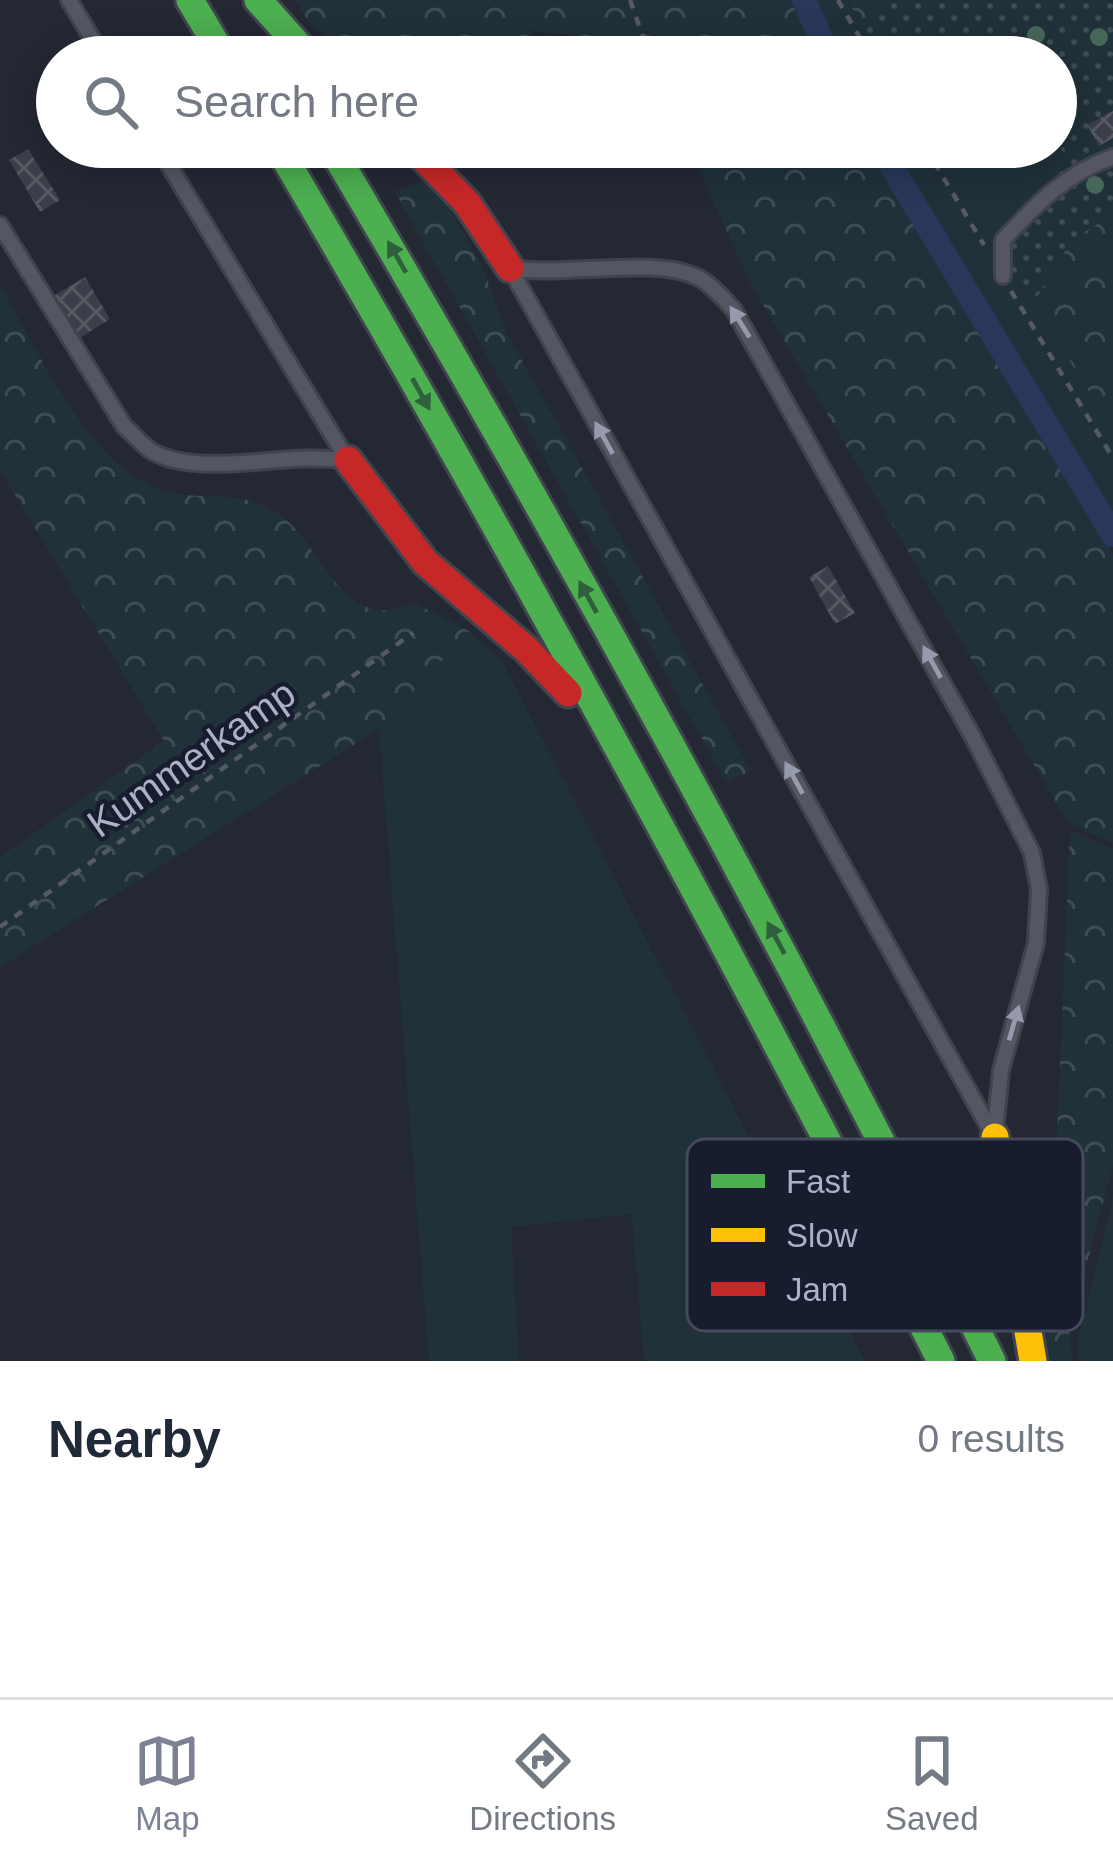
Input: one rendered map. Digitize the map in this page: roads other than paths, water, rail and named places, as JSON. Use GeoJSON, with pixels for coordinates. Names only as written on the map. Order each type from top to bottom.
{"type":"FeatureCollection","features":[{"type":"Feature","properties":{"kind":"highway"},"geometry":{"type":"LineString","coordinates":[[190,0],[211,36]]}},
{"type":"Feature","properties":{"kind":"highway"},"geometry":{"type":"LineString","coordinates":[[243,0],[265,36]]}},
{"type":"Feature","properties":{"kind":"highway"},"geometry":{"type":"LineString","coordinates":[[258,0],[290,36]]}},
{"type":"Feature","properties":{"kind":"highway"},"geometry":{"type":"LineString","coordinates":[[290,168],[635,776],[828,1139]]}},
{"type":"Feature","properties":{"kind":"highway"},"geometry":{"type":"LineString","coordinates":[[343,168],[677,755],[881,1139]]}},
{"type":"Feature","properties":{"kind":"highway"},"geometry":{"type":"LineString","coordinates":[[439,168],[476,214],[509,268]]}},
{"type":"Feature","properties":{"kind":"highway"},"geometry":{"type":"LineString","coordinates":[[348,460],[424,562],[527,650],[635,776]]}},
{"type":"Feature","properties":{"kind":"highway"},"geometry":{"type":"LineString","coordinates":[[926,1331],[941,1361]]}},
{"type":"Feature","properties":{"kind":"highway"},"geometry":{"type":"LineString","coordinates":[[977,1331],[992,1361]]}},
{"type":"Feature","properties":{"kind":"highway"},"geometry":{"type":"LineString","coordinates":[[1028,1331],[1033,1361]]}},
{"type":"Feature","properties":{"kind":"lane"},"geometry":{"type":"LineString","coordinates":[[68,0],[90,36]]}},
{"type":"Feature","properties":{"kind":"lane"},"geometry":{"type":"LineString","coordinates":[[1003,276],[1003,240],[1046,194],[1090,165],[1113,157]]}},
{"type":"Feature","properties":{"kind":"lane"},"geometry":{"type":"LineString","coordinates":[[171,168],[348,460]]}},
{"type":"Feature","properties":{"kind":"lane"},"geometry":{"type":"LineString","coordinates":[[0,225],[124,426],[152,451],[186,464],[315,456],[348,460]]}},
{"type":"Feature","properties":{"kind":"lane"},"geometry":{"type":"LineString","coordinates":[[509,268],[994,1137]]}},
{"type":"Feature","properties":{"kind":"lane"},"geometry":{"type":"LineString","coordinates":[[509,268],[548,273],[652,268],[699,278],[718,293],[734,310],[930,659],[1022,825],[1040,889],[1036,943],[1001,1070],[994,1137]]}},
{"type":"Feature","properties":{"kind":"waterway"},"geometry":{"type":"LineString","coordinates":[[804,0],[820,36]]}},
{"type":"Feature","properties":{"kind":"waterway"},"geometry":{"type":"LineString","coordinates":[[893,168],[1113,535]]}}]}
